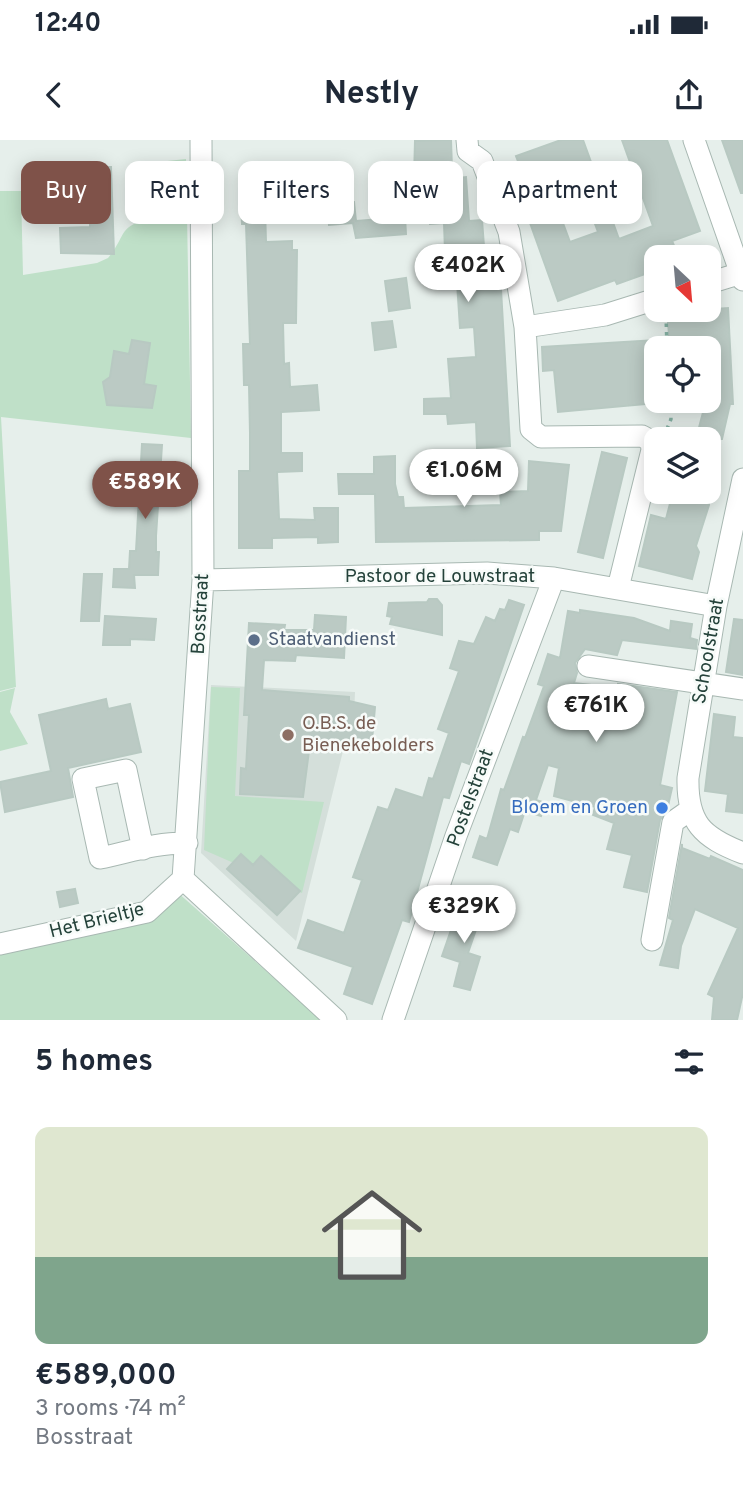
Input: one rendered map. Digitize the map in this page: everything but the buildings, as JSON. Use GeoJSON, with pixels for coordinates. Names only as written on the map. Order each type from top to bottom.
{"type":"FeatureCollection","features":[{"type":"Feature","properties":{"kind":"street","name":"Bosstraat"},"geometry":{"type":"LineString","coordinates":[[183,879],[203,580],[201,140]]}},
{"type":"Feature","properties":{"kind":"street"},"geometry":{"type":"LineString","coordinates":[[467,140],[468,152],[482,161],[509,232],[525,327],[531,429],[541,437],[644,437]]}},
{"type":"Feature","properties":{"kind":"street"},"geometry":{"type":"LineString","coordinates":[[694,140],[742,277],[721,281]]}},
{"type":"Feature","properties":{"kind":"street"},"geometry":{"type":"LineString","coordinates":[[525,327],[605,315],[644,303]]}},
{"type":"Feature","properties":{"kind":"street","name":"Schoolstraat"},"geometry":{"type":"LineString","coordinates":[[693,817],[687,803],[688,778],[716,606],[739,508],[743,479]]}},
{"type":"Feature","properties":{"kind":"street"},"geometry":{"type":"LineString","coordinates":[[618,588],[644,482]]}},
{"type":"Feature","properties":{"kind":"street","name":"Pastoor de Louwstraat"},"geometry":{"type":"LineString","coordinates":[[203,580],[487,573],[554,578],[716,606]]}},
{"type":"Feature","properties":{"kind":"street","name":"Postelstraat"},"geometry":{"type":"LineString","coordinates":[[393,1020],[456,836],[554,578]]}},
{"type":"Feature","properties":{"kind":"street"},"geometry":{"type":"LineString","coordinates":[[588,666],[743,689]]}},
{"type":"Feature","properties":{"kind":"street"},"geometry":{"type":"LineString","coordinates":[[652,940],[673,822],[693,817],[711,838],[743,853]]}},
{"type":"Feature","properties":{"kind":"street"},"geometry":{"type":"LineString","coordinates":[[143,849],[187,843]]}},
{"type":"Feature","properties":{"kind":"street"},"geometry":{"type":"LineString","coordinates":[[183,879],[335,1020]]}},
{"type":"Feature","properties":{"kind":"street","name":"Het Brieltje"},"geometry":{"type":"LineString","coordinates":[[0,944],[147,912],[183,879]]}},
{"type":"Feature","properties":{"kind":"shaded area"},"geometry":{"type":"Polygon","coordinates":[[[211,685],[355,692],[354,717],[359,721],[356,751],[343,751],[296,941],[201,853],[211,685]]]}},
{"type":"Feature","properties":{"kind":"green space"},"geometry":{"type":"Polygon","coordinates":[[[0,191],[21,191],[23,275],[97,263],[108,258],[128,228],[134,224],[187,224],[191,438],[1,417],[16,687],[0,691],[0,191]]]}},
{"type":"Feature","properties":{"kind":"green space"},"geometry":{"type":"Polygon","coordinates":[[[211,687],[240,688],[235,796],[324,802],[302,893],[204,850],[211,687]]]}},
{"type":"Feature","properties":{"kind":"green space"},"geometry":{"type":"Polygon","coordinates":[[[15,688],[10,712],[28,744],[0,751],[0,692],[15,688]]]}},
{"type":"Feature","properties":{"kind":"green space"},"geometry":{"type":"Polygon","coordinates":[[[176,891],[274,978],[327,1020],[0,1020],[0,950],[176,891]]]}},
{"type":"Feature","properties":{"kind":"place","name":"Staatvandienst"},"geometry":{"type":"Point","coordinates":[254,640]}},
{"type":"Feature","properties":{"kind":"place","name":"O.B.S. de Bienekebolders"},"geometry":{"type":"Point","coordinates":[288,735]}},
{"type":"Feature","properties":{"kind":"place","name":"Bloem en Groen"},"geometry":{"type":"Point","coordinates":[662,808]}}]}
